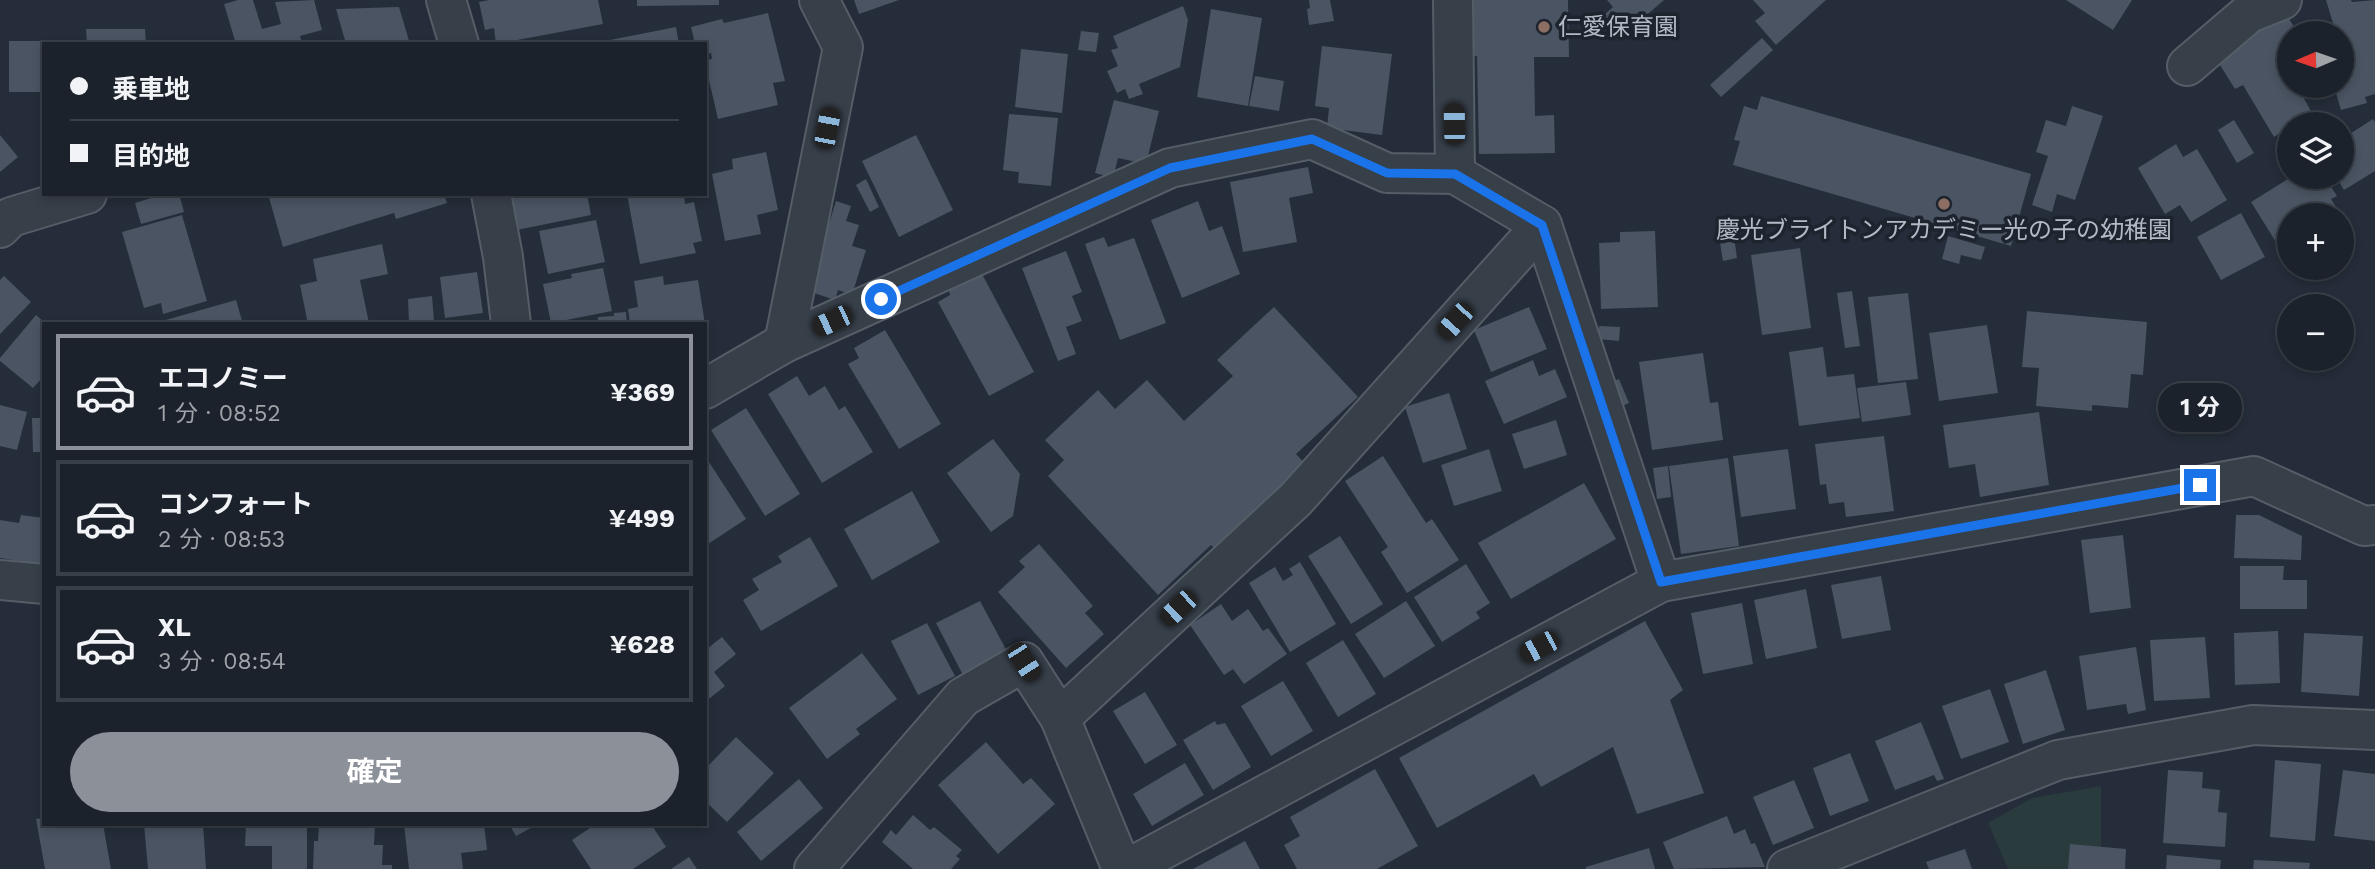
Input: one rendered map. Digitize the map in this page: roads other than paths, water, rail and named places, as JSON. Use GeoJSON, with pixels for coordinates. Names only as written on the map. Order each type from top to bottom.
{"type":"FeatureCollection","features":[{"type":"Feature","properties":{"kind":"street"},"geometry":{"type":"LineString","coordinates":[[446,0],[458,42]]}},
{"type":"Feature","properties":{"kind":"street"},"geometry":{"type":"LineString","coordinates":[[784,343],[842,47],[819,0]]}},
{"type":"Feature","properties":{"kind":"street"},"geometry":{"type":"LineString","coordinates":[[1453,0],[1455,174]]}},
{"type":"Feature","properties":{"kind":"street"},"geometry":{"type":"LineString","coordinates":[[2187,66],[2249,13],[2282,0]]}},
{"type":"Feature","properties":{"kind":"street"},"geometry":{"type":"LineString","coordinates":[[707,388],[784,343],[1170,168],[1312,139],[1387,173],[1455,174],[1542,225],[1661,582]]}},
{"type":"Feature","properties":{"kind":"street"},"geometry":{"type":"LineString","coordinates":[[0,228],[11,217],[80,196]]}},
{"type":"Feature","properties":{"kind":"street"},"geometry":{"type":"LineString","coordinates":[[491,196],[503,257],[511,322]]}},
{"type":"Feature","properties":{"kind":"street"},"geometry":{"type":"LineString","coordinates":[[1060,718],[1296,499],[1542,225]]}},
{"type":"Feature","properties":{"kind":"street"},"geometry":{"type":"LineString","coordinates":[[814,869],[963,697],[1024,662],[1060,718],[1125,869],[1661,582],[2253,476],[2364,526],[2375,525]]}},
{"type":"Feature","properties":{"kind":"street"},"geometry":{"type":"LineString","coordinates":[[0,580],[42,584]]}},
{"type":"Feature","properties":{"kind":"street"},"geometry":{"type":"LineString","coordinates":[[1787,869],[2058,760],[2253,725],[2375,730]]}},
{"type":"Feature","properties":{"kind":"place","name":"仁愛保育園"},"geometry":{"type":"Point","coordinates":[1544,27]}},
{"type":"Feature","properties":{"kind":"place","name":"慶光ブライトンアカデミー光の子の幼稚園"},"geometry":{"type":"Point","coordinates":[1944,204]}}]}
